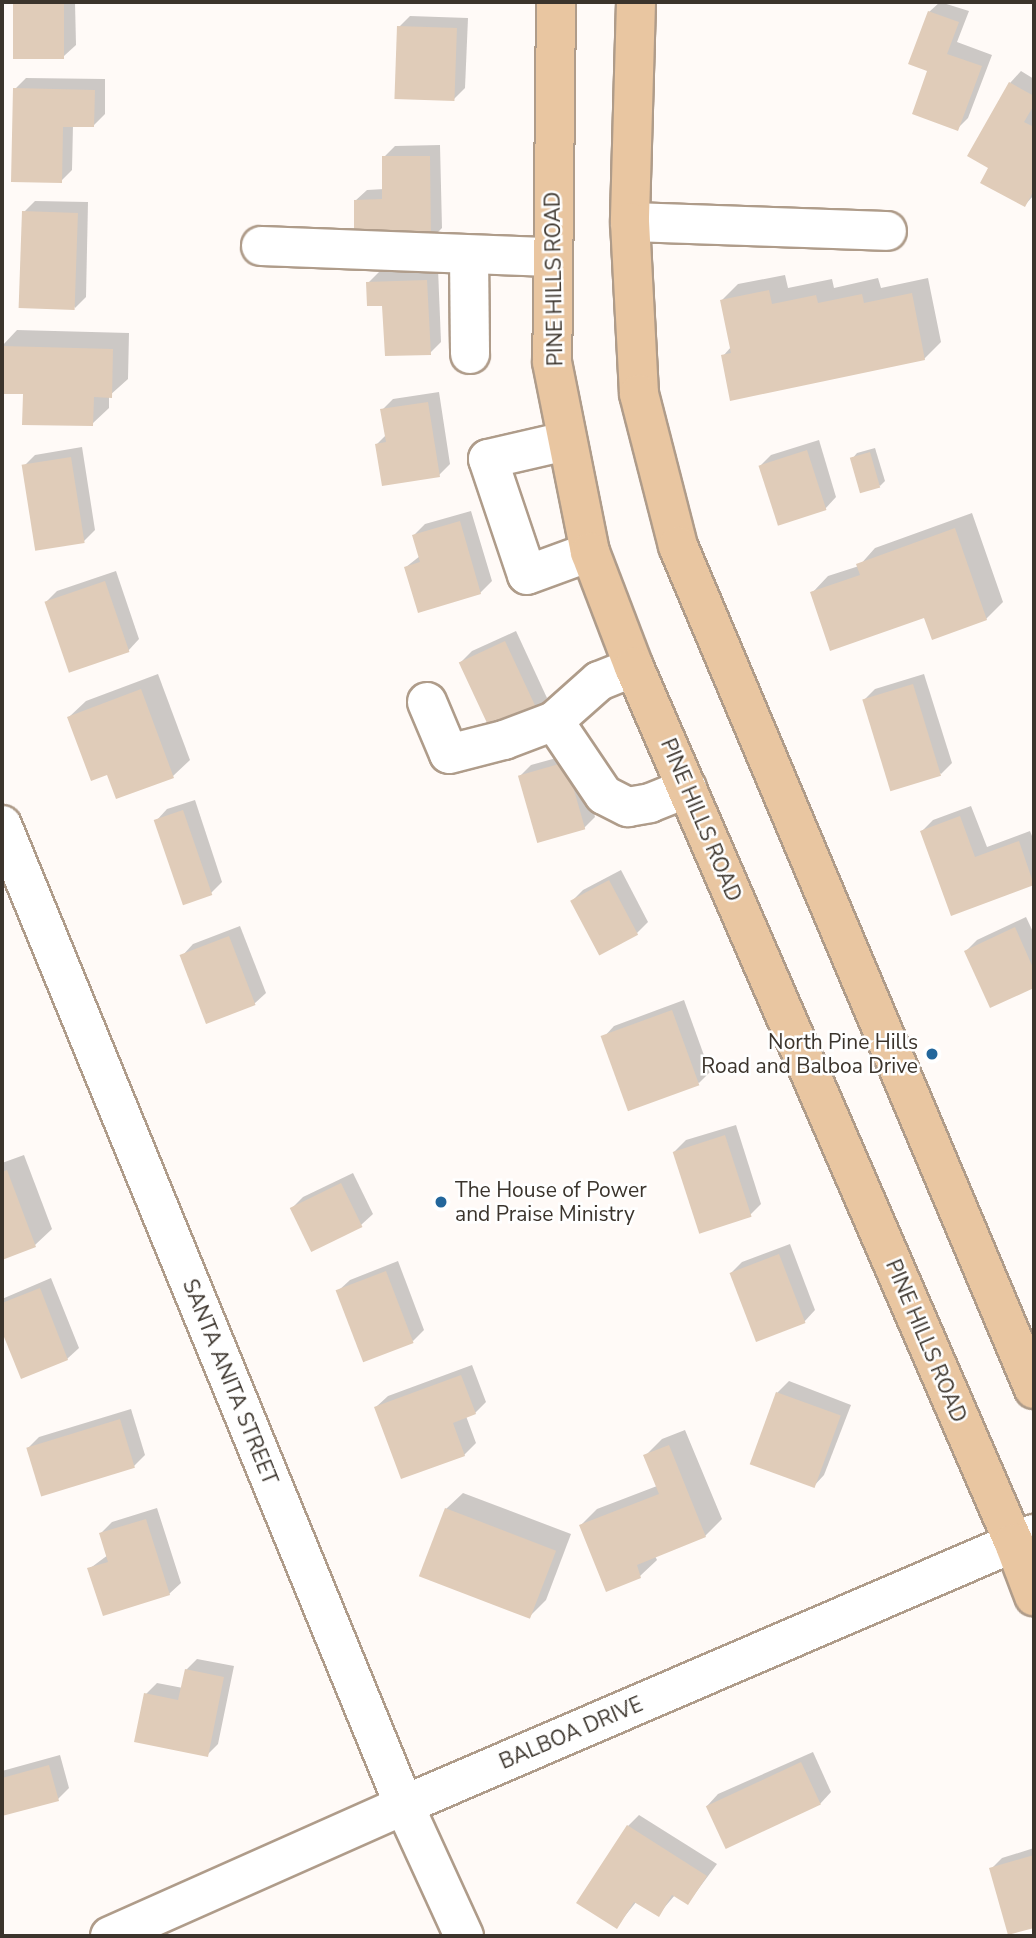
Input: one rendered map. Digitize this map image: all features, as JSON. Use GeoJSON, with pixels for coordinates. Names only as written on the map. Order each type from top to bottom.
{"type":"FeatureCollection","features":[{"type":"Feature","properties":{"kind":"main road","name":"PINE HILLS ROAD"},"geometry":{"type":"LineString","coordinates":[[556,2],[551,257],[552,362],[590,552],[634,667],[687,788],[1024,1538],[1034,1596]]}},
{"type":"Feature","properties":{"kind":"main road"},"geometry":{"type":"LineString","coordinates":[[636,2],[630,222],[639,394],[678,546],[1034,1389]]}},
{"type":"Feature","properties":{"kind":"street"},"geometry":{"type":"LineString","coordinates":[[630,222],[887,231]]}},
{"type":"Feature","properties":{"kind":"street"},"geometry":{"type":"LineString","coordinates":[[261,246],[551,257]]}},
{"type":"Feature","properties":{"kind":"street"},"geometry":{"type":"LineString","coordinates":[[469,255],[470,354]]}},
{"type":"Feature","properties":{"kind":"street"},"geometry":{"type":"LineString","coordinates":[[566,441],[488,459],[527,575],[590,552]]}},
{"type":"Feature","properties":{"kind":"street"},"geometry":{"type":"LineString","coordinates":[[427,702],[449,754],[504,740],[554,721],[599,681],[634,667]]}},
{"type":"Feature","properties":{"kind":"street"},"geometry":{"type":"LineString","coordinates":[[554,721],[604,795],[628,807],[650,803],[687,788]]}},
{"type":"Feature","properties":{"kind":"street","name":"SANTA ANITA STREET"},"geometry":{"type":"LineString","coordinates":[[2,825],[404,1805],[464,1936]]}},
{"type":"Feature","properties":{"kind":"street","name":"BALBOA DRIVE"},"geometry":{"type":"LineString","coordinates":[[110,1936],[404,1805],[1024,1538]]}},
{"type":"Feature","properties":{"kind":"building"},"geometry":{"type":"Polygon","coordinates":[[[13,2],[64,2],[64,59],[13,59],[13,2]]]}},
{"type":"Feature","properties":{"kind":"building"},"geometry":{"type":"Polygon","coordinates":[[[928,11],[959,22],[947,54],[982,66],[958,131],[912,114],[927,71],[908,64],[928,11]]]}},
{"type":"Feature","properties":{"kind":"building"},"geometry":{"type":"Polygon","coordinates":[[[397,26],[457,28],[454,101],[394,99],[397,26]]]}},
{"type":"Feature","properties":{"kind":"building"},"geometry":{"type":"Polygon","coordinates":[[[1009,82],[1034,96],[1034,105],[1024,122],[1034,127],[1034,190],[1025,207],[980,183],[988,168],[967,156],[1009,82]]]}},
{"type":"Feature","properties":{"kind":"building"},"geometry":{"type":"Polygon","coordinates":[[[13,88],[95,90],[94,127],[63,127],[62,183],[11,182],[13,88]]]}},
{"type":"Feature","properties":{"kind":"building"},"geometry":{"type":"Polygon","coordinates":[[[382,156],[430,156],[431,241],[354,242],[354,200],[382,199],[382,156]]]}},
{"type":"Feature","properties":{"kind":"building"},"geometry":{"type":"Polygon","coordinates":[[[22,211],[78,213],[75,310],[19,308],[22,211]]]}},
{"type":"Feature","properties":{"kind":"building"},"geometry":{"type":"Polygon","coordinates":[[[427,280],[431,355],[385,356],[382,306],[367,306],[366,282],[427,280]]]}},
{"type":"Feature","properties":{"kind":"building"},"geometry":{"type":"Polygon","coordinates":[[[769,290],[772,304],[816,295],[818,303],[862,294],[864,303],[912,293],[925,360],[730,401],[721,355],[731,353],[720,300],[769,290]]]}},
{"type":"Feature","properties":{"kind":"building"},"geometry":{"type":"Polygon","coordinates":[[[2,346],[113,349],[112,398],[94,397],[93,426],[22,425],[23,394],[2,394],[2,346]]]}},
{"type":"Feature","properties":{"kind":"building"},"geometry":{"type":"Polygon","coordinates":[[[428,402],[440,477],[382,486],[375,444],[386,442],[380,409],[428,402]]]}},
{"type":"Feature","properties":{"kind":"building"},"geometry":{"type":"Polygon","coordinates":[[[807,450],[826,510],[778,526],[758,466],[807,450]]]}},
{"type":"Feature","properties":{"kind":"building"},"geometry":{"type":"Polygon","coordinates":[[[870,452],[880,488],[860,493],[850,458],[870,452]]]}},
{"type":"Feature","properties":{"kind":"building"},"geometry":{"type":"Polygon","coordinates":[[[71,457],[85,543],[35,551],[22,465],[71,457]]]}},
{"type":"Feature","properties":{"kind":"building"},"geometry":{"type":"Polygon","coordinates":[[[460,521],[481,594],[418,613],[404,567],[420,562],[412,535],[460,521]]]}},
{"type":"Feature","properties":{"kind":"building"},"geometry":{"type":"Polygon","coordinates":[[[955,528],[987,620],[932,640],[924,618],[830,651],[810,592],[860,575],[856,564],[955,528]]]}},
{"type":"Feature","properties":{"kind":"building"},"geometry":{"type":"Polygon","coordinates":[[[105,581],[129,652],[69,673],[44,602],[105,581]]]}},
{"type":"Feature","properties":{"kind":"building"},"geometry":{"type":"Polygon","coordinates":[[[505,641],[538,711],[491,732],[459,663],[505,641]]]}},
{"type":"Feature","properties":{"kind":"building"},"geometry":{"type":"Polygon","coordinates":[[[913,684],[941,776],[890,791],[862,699],[913,684]]]}},
{"type":"Feature","properties":{"kind":"building"},"geometry":{"type":"Polygon","coordinates":[[[141,689],[174,778],[116,799],[107,775],[91,781],[67,717],[141,689]]]}},
{"type":"Feature","properties":{"kind":"building"},"geometry":{"type":"Polygon","coordinates":[[[566,762],[585,829],[537,843],[518,776],[566,762]]]}},
{"type":"Feature","properties":{"kind":"building"},"geometry":{"type":"Polygon","coordinates":[[[183,810],[212,895],[183,905],[154,820],[183,810]]]}},
{"type":"Feature","properties":{"kind":"building"},"geometry":{"type":"Polygon","coordinates":[[[960,816],[975,857],[1019,841],[1034,885],[951,916],[920,831],[960,816]]]}},
{"type":"Feature","properties":{"kind":"building"},"geometry":{"type":"Polygon","coordinates":[[[609,880],[638,935],[599,955],[570,901],[609,880]]]}},
{"type":"Feature","properties":{"kind":"building"},"geometry":{"type":"Polygon","coordinates":[[[1015,927],[1034,970],[1034,988],[990,1008],[964,951],[1015,927]]]}},
{"type":"Feature","properties":{"kind":"building"},"geometry":{"type":"Polygon","coordinates":[[[229,936],[256,1005],[206,1024],[180,955],[229,936]]]}},
{"type":"Feature","properties":{"kind":"building"},"geometry":{"type":"Polygon","coordinates":[[[672,1010],[699,1085],[628,1111],[601,1036],[672,1010]]]}},
{"type":"Feature","properties":{"kind":"building"},"geometry":{"type":"Polygon","coordinates":[[[725,1135],[752,1217],[699,1234],[673,1152],[725,1135]]]}},
{"type":"Feature","properties":{"kind":"building"},"geometry":{"type":"Polygon","coordinates":[[[7,1170],[36,1247],[2,1260],[2,1172],[7,1170]]]}},
{"type":"Feature","properties":{"kind":"building"},"geometry":{"type":"Polygon","coordinates":[[[341,1183],[362,1227],[311,1252],[290,1208],[341,1183]]]}},
{"type":"Feature","properties":{"kind":"building"},"geometry":{"type":"Polygon","coordinates":[[[779,1254],[806,1323],[756,1342],[730,1273],[779,1254]]]}},
{"type":"Feature","properties":{"kind":"building"},"geometry":{"type":"Polygon","coordinates":[[[386,1271],[414,1343],[363,1362],[336,1290],[386,1271]]]}},
{"type":"Feature","properties":{"kind":"building"},"geometry":{"type":"Polygon","coordinates":[[[40,1288],[68,1360],[21,1379],[2,1332],[2,1303],[40,1288]]]}},
{"type":"Feature","properties":{"kind":"building"},"geometry":{"type":"Polygon","coordinates":[[[461,1375],[476,1414],[453,1423],[465,1456],[401,1479],[374,1407],[461,1375]]]}},
{"type":"Feature","properties":{"kind":"building"},"geometry":{"type":"Polygon","coordinates":[[[776,1392],[841,1416],[815,1488],[750,1464],[776,1392]]]}},
{"type":"Feature","properties":{"kind":"building"},"geometry":{"type":"Polygon","coordinates":[[[120,1419],[135,1468],[41,1496],[26,1448],[120,1419]]]}},
{"type":"Feature","properties":{"kind":"building"},"geometry":{"type":"Polygon","coordinates":[[[669,1445],[706,1537],[637,1565],[641,1578],[606,1592],[579,1525],[659,1494],[643,1455],[669,1445]]]}},
{"type":"Feature","properties":{"kind":"building"},"geometry":{"type":"Polygon","coordinates":[[[445,1508],[556,1551],[530,1619],[419,1576],[445,1508]]]}},
{"type":"Feature","properties":{"kind":"building"},"geometry":{"type":"Polygon","coordinates":[[[146,1519],[170,1595],[103,1616],[87,1568],[108,1562],[99,1533],[146,1519]]]}},
{"type":"Feature","properties":{"kind":"building"},"geometry":{"type":"Polygon","coordinates":[[[185,1669],[224,1677],[208,1757],[134,1742],[144,1693],[178,1700],[185,1669]]]}},
{"type":"Feature","properties":{"kind":"building"},"geometry":{"type":"Polygon","coordinates":[[[801,1762],[821,1805],[726,1849],[706,1806],[801,1762]]]}},
{"type":"Feature","properties":{"kind":"building"},"geometry":{"type":"Polygon","coordinates":[[[49,1765],[59,1801],[2,1816],[2,1778],[49,1765]]]}},
{"type":"Feature","properties":{"kind":"building"},"geometry":{"type":"Polygon","coordinates":[[[627,1825],[707,1876],[688,1905],[672,1895],[659,1917],[634,1902],[617,1929],[576,1903],[627,1825]]]}},
{"type":"Feature","properties":{"kind":"building"},"geometry":{"type":"Polygon","coordinates":[[[1034,1855],[1034,1928],[1008,1935],[989,1868],[1034,1855]]]}},
{"type":"Feature","properties":{"kind":"place","name":"North Pine Hills Road and Balboa Drive"},"geometry":{"type":"Point","coordinates":[932,1054]}},
{"type":"Feature","properties":{"kind":"place","name":"The House of Power and Praise Ministry"},"geometry":{"type":"Point","coordinates":[441,1202]}}]}
